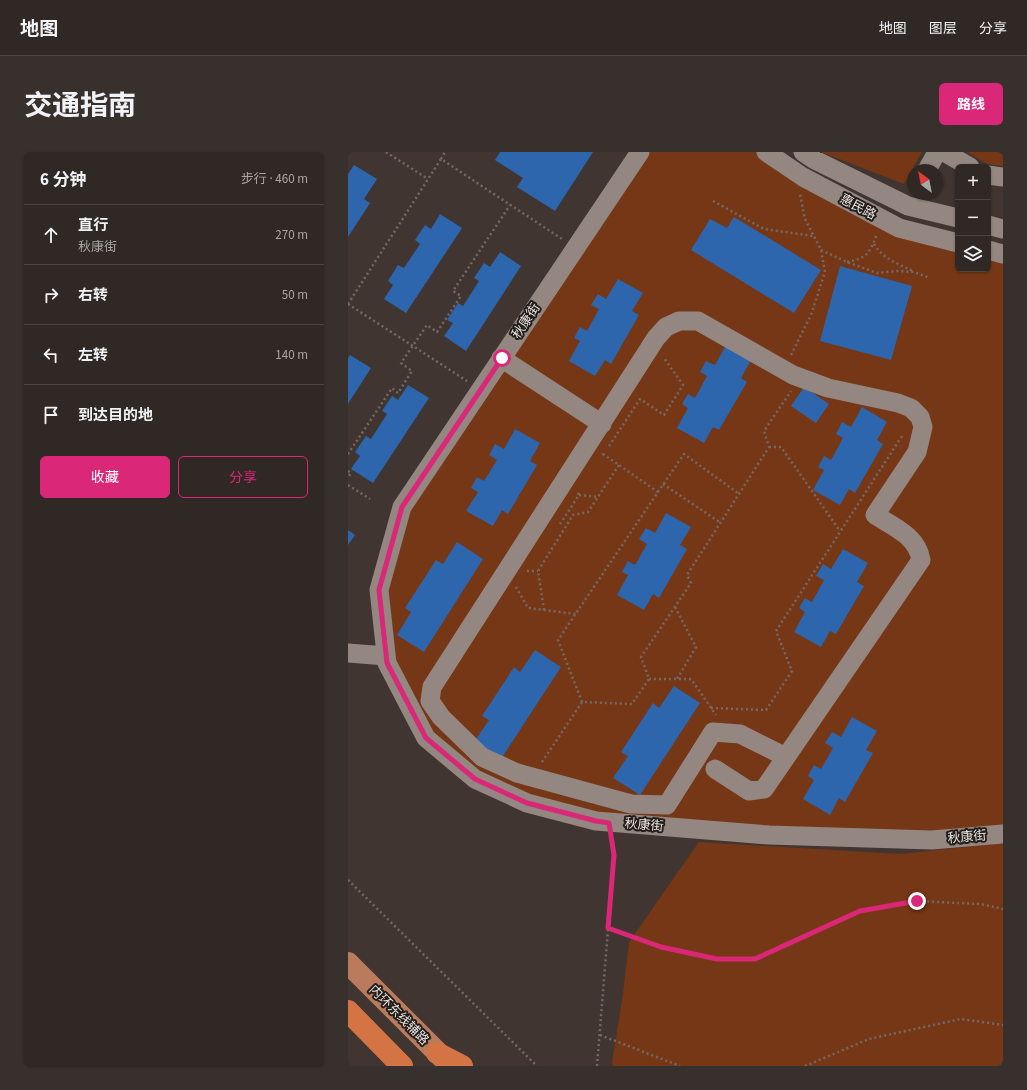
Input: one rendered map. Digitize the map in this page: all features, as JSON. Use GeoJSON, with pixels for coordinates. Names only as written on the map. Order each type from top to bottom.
{"type":"FeatureCollection","features":[{"type":"Feature","properties":{"kind":"highway"},"geometry":{"type":"LineString","coordinates":[[348,1012],[402,1066]]}},
{"type":"Feature","properties":{"kind":"highway"},"geometry":{"type":"LineString","coordinates":[[444,1060],[462,1066]]}},
{"type":"Feature","properties":{"kind":"main road","name":"内环东线辅路"},"geometry":{"type":"LineString","coordinates":[[348,963],[444,1060]]}},
{"type":"Feature","properties":{"kind":"street","name":"秋康街"},"geometry":{"type":"LineString","coordinates":[[640,152],[402,507],[379,590],[387,663],[426,738],[475,779],[527,803],[596,821],[793,836],[932,840],[1003,834]]}},
{"type":"Feature","properties":{"kind":"street","name":"惠民路"},"geometry":{"type":"LineString","coordinates":[[766,152],[797,173],[899,228],[955,242]]}},
{"type":"Feature","properties":{"kind":"street","name":"惠民路"},"geometry":{"type":"LineString","coordinates":[[803,152],[815,160],[907,198]]}},
{"type":"Feature","properties":{"kind":"street"},"geometry":{"type":"LineString","coordinates":[[930,164],[937,152]]}},
{"type":"Feature","properties":{"kind":"street"},"geometry":{"type":"LineString","coordinates":[[944,152],[965,164]]}},
{"type":"Feature","properties":{"kind":"street"},"geometry":{"type":"LineString","coordinates":[[991,175],[1003,177]]}},
{"type":"Feature","properties":{"kind":"street","name":"惠民路"},"geometry":{"type":"LineString","coordinates":[[911,200],[955,217]]}},
{"type":"Feature","properties":{"kind":"street"},"geometry":{"type":"LineString","coordinates":[[991,227],[1003,229]]}},
{"type":"Feature","properties":{"kind":"street"},"geometry":{"type":"LineString","coordinates":[[991,251],[1003,254]]}},
{"type":"Feature","properties":{"kind":"street"},"geometry":{"type":"LineString","coordinates":[[715,769],[750,791],[764,789],[786,757],[921,560],[919,549],[912,539],[875,515],[917,452],[923,427],[920,417],[911,408],[898,403],[828,388],[792,374],[698,321],[679,321],[666,327],[653,343],[602,424],[517,577],[432,688],[430,701],[441,717],[482,757],[517,774],[630,804],[667,805],[713,732],[740,734],[786,757]]}},
{"type":"Feature","properties":{"kind":"street"},"geometry":{"type":"LineString","coordinates":[[502,358],[602,424]]}},
{"type":"Feature","properties":{"kind":"street"},"geometry":{"type":"LineString","coordinates":[[348,653],[386,656]]}},
{"type":"Feature","properties":{"kind":"path"},"geometry":{"type":"LineString","coordinates":[[386,152],[428,179]]}},
{"type":"Feature","properties":{"kind":"path"},"geometry":{"type":"LineString","coordinates":[[446,152],[348,304],[480,390]]}},
{"type":"Feature","properties":{"kind":"path"},"geometry":{"type":"LineString","coordinates":[[441,159],[576,248]]}},
{"type":"Feature","properties":{"kind":"path"},"geometry":{"type":"LineString","coordinates":[[649,679],[641,658],[691,583],[688,575],[769,447],[764,431],[792,374],[793,349],[811,314],[825,272],[821,250],[805,219],[797,173]]}},
{"type":"Feature","properties":{"kind":"path"},"geometry":{"type":"LineString","coordinates":[[713,201],[764,229],[814,236]]}},
{"type":"Feature","properties":{"kind":"path"},"geometry":{"type":"LineString","coordinates":[[348,454],[392,388],[398,392],[412,371],[401,363],[427,325],[437,332],[461,296],[453,291],[510,205]]}},
{"type":"Feature","properties":{"kind":"path"},"geometry":{"type":"LineString","coordinates":[[847,262],[859,260],[869,253],[878,232],[878,217]]}},
{"type":"Feature","properties":{"kind":"path"},"geometry":{"type":"LineString","coordinates":[[874,243],[878,251],[886,257],[914,272],[930,278]]}},
{"type":"Feature","properties":{"kind":"path"},"geometry":{"type":"LineString","coordinates":[[821,250],[847,262],[877,273],[898,270],[914,272]]}},
{"type":"Feature","properties":{"kind":"path"},"geometry":{"type":"LineString","coordinates":[[653,343],[683,385],[664,415],[640,399],[603,454],[658,492]]}},
{"type":"Feature","properties":{"kind":"path"},"geometry":{"type":"LineString","coordinates":[[711,708],[766,710],[792,671],[776,631],[917,414]]}},
{"type":"Feature","properties":{"kind":"path"},"geometry":{"type":"LineString","coordinates":[[769,447],[781,447],[840,531]]}},
{"type":"Feature","properties":{"kind":"path"},"geometry":{"type":"LineString","coordinates":[[582,702],[558,640],[684,454],[739,494]]}},
{"type":"Feature","properties":{"kind":"path"},"geometry":{"type":"LineString","coordinates":[[544,610],[538,571],[573,515],[588,512],[619,465]]}},
{"type":"Feature","properties":{"kind":"path"},"geometry":{"type":"LineString","coordinates":[[348,471],[351,473],[348,477]]}},
{"type":"Feature","properties":{"kind":"path"},"geometry":{"type":"LineString","coordinates":[[348,484],[370,498]]}},
{"type":"Feature","properties":{"kind":"path"},"geometry":{"type":"LineString","coordinates":[[663,484],[721,523]]}},
{"type":"Feature","properties":{"kind":"path"},"geometry":{"type":"LineString","coordinates":[[579,495],[598,497]]}},
{"type":"Feature","properties":{"kind":"path"},"geometry":{"type":"LineString","coordinates":[[538,571],[527,570],[517,577],[516,588],[528,608],[576,614]]}},
{"type":"Feature","properties":{"kind":"path"},"geometry":{"type":"LineString","coordinates":[[516,588],[517,577]]}},
{"type":"Feature","properties":{"kind":"path"},"geometry":{"type":"LineString","coordinates":[[675,607],[696,647],[676,679]]}},
{"type":"Feature","properties":{"kind":"path"},"geometry":{"type":"LineString","coordinates":[[582,702],[632,704],[649,679]]}},
{"type":"Feature","properties":{"kind":"path"},"geometry":{"type":"LineString","coordinates":[[649,679],[691,679],[720,722],[713,732]]}},
{"type":"Feature","properties":{"kind":"path"},"geometry":{"type":"LineString","coordinates":[[532,777],[582,702]]}},
{"type":"Feature","properties":{"kind":"path"},"geometry":{"type":"LineString","coordinates":[[597,1066],[614,855],[609,823]]}},
{"type":"Feature","properties":{"kind":"path"},"geometry":{"type":"LineString","coordinates":[[348,880],[537,1066]]}},
{"type":"Feature","properties":{"kind":"path"},"geometry":{"type":"LineString","coordinates":[[608,928],[661,947],[717,959],[755,959],[860,911],[917,901],[981,904],[1003,909]]}},
{"type":"Feature","properties":{"kind":"path"},"geometry":{"type":"LineString","coordinates":[[805,1066],[869,1039],[961,1018],[1003,1025]]}},
{"type":"Feature","properties":{"kind":"path"},"geometry":{"type":"LineString","coordinates":[[600,1035],[680,1066]]}},
{"type":"Feature","properties":{"kind":"shaded area"},"geometry":{"type":"Polygon","coordinates":[[[640,152],[766,152],[803,177],[955,242],[955,272],[991,272],[991,251],[1003,254],[1003,834],[769,835],[527,803],[426,738],[387,663],[379,590],[402,507],[640,152]]]}},
{"type":"Feature","properties":{"kind":"shaded area"},"geometry":{"type":"Polygon","coordinates":[[[821,152],[922,152],[915,164],[907,164],[907,179],[904,184],[821,152]]]}},
{"type":"Feature","properties":{"kind":"shaded area"},"geometry":{"type":"Polygon","coordinates":[[[967,152],[1003,152],[1003,166],[987,164],[967,152]]]}},
{"type":"Feature","properties":{"kind":"shaded area"},"geometry":{"type":"Polygon","coordinates":[[[699,842],[900,854],[1003,843],[1003,1066],[613,1066],[612,1062],[623,994],[629,942],[699,842]]]}},
{"type":"Feature","properties":{"kind":"building"},"geometry":{"type":"Polygon","coordinates":[[[500,152],[593,152],[555,211],[517,187],[523,178],[495,160],[500,152]]]}},
{"type":"Feature","properties":{"kind":"building"},"geometry":{"type":"Polygon","coordinates":[[[354,165],[377,179],[364,199],[370,203],[348,237],[348,174],[354,165]]]}},
{"type":"Feature","properties":{"kind":"building"},"geometry":{"type":"Polygon","coordinates":[[[440,214],[462,228],[406,313],[384,299],[393,285],[388,281],[398,265],[404,268],[420,244],[415,240],[425,225],[431,229],[440,214]]]}},
{"type":"Feature","properties":{"kind":"building"},"geometry":{"type":"Polygon","coordinates":[[[734,217],[821,270],[794,313],[691,250],[710,219],[727,228],[734,217]]]}},
{"type":"Feature","properties":{"kind":"building"},"geometry":{"type":"Polygon","coordinates":[[[500,252],[521,266],[466,351],[444,336],[453,323],[447,320],[458,303],[463,306],[479,281],[474,278],[484,263],[490,267],[500,252]]]}},
{"type":"Feature","properties":{"kind":"building"},"geometry":{"type":"Polygon","coordinates":[[[840,266],[912,286],[891,360],[820,341],[840,266]]]}},
{"type":"Feature","properties":{"kind":"building"},"geometry":{"type":"Polygon","coordinates":[[[618,279],[643,293],[632,311],[639,315],[611,364],[605,360],[595,376],[569,361],[580,341],[574,338],[580,327],[587,331],[599,309],[591,305],[598,294],[606,299],[618,279]]]}},
{"type":"Feature","properties":{"kind":"building"},"geometry":{"type":"Polygon","coordinates":[[[726,345],[751,360],[741,378],[747,382],[719,430],[713,427],[704,443],[677,428],[688,408],[682,404],[688,394],[695,398],[707,376],[700,372],[706,361],[715,365],[726,345]]]}},
{"type":"Feature","properties":{"kind":"building"},"geometry":{"type":"Polygon","coordinates":[[[350,355],[371,368],[348,404],[348,358],[350,355]]]}},
{"type":"Feature","properties":{"kind":"building"},"geometry":{"type":"Polygon","coordinates":[[[408,385],[429,398],[373,483],[351,469],[360,456],[355,452],[366,436],[371,439],[387,414],[382,411],[392,396],[398,400],[408,385]]]}},
{"type":"Feature","properties":{"kind":"building"},"geometry":{"type":"Polygon","coordinates":[[[804,387],[829,404],[816,423],[791,406],[804,387]]]}},
{"type":"Feature","properties":{"kind":"building"},"geometry":{"type":"Polygon","coordinates":[[[862,407],[887,422],[877,440],[883,444],[855,493],[849,489],[840,505],[813,490],[824,470],[818,467],[824,456],[831,460],[843,438],[836,434],[842,422],[851,427],[862,407]]]}},
{"type":"Feature","properties":{"kind":"building"},"geometry":{"type":"Polygon","coordinates":[[[515,429],[540,443],[530,461],[537,465],[508,514],[502,510],[493,526],[466,511],[478,492],[471,488],[477,477],[484,481],[497,460],[489,455],[495,444],[504,449],[515,429]]]}},
{"type":"Feature","properties":{"kind":"building"},"geometry":{"type":"Polygon","coordinates":[[[666,513],[691,527],[680,545],[687,549],[659,598],[653,594],[644,610],[617,595],[628,575],[622,572],[628,561],[635,565],[647,544],[639,539],[646,528],[655,533],[666,513]]]}},
{"type":"Feature","properties":{"kind":"building"},"geometry":{"type":"Polygon","coordinates":[[[348,530],[355,535],[348,545],[348,530]]]}},
{"type":"Feature","properties":{"kind":"building"},"geometry":{"type":"Polygon","coordinates":[[[457,542],[483,559],[424,652],[397,635],[411,612],[405,608],[436,560],[443,564],[457,542]]]}},
{"type":"Feature","properties":{"kind":"building"},"geometry":{"type":"Polygon","coordinates":[[[843,549],[868,563],[857,582],[864,586],[836,634],[830,631],[821,647],[794,632],[805,612],[799,608],[805,598],[812,602],[824,580],[816,576],[823,564],[831,569],[843,549]]]}},
{"type":"Feature","properties":{"kind":"building"},"geometry":{"type":"Polygon","coordinates":[[[535,650],[561,667],[501,759],[474,742],[489,720],[482,716],[514,667],[520,672],[535,650]]]}},
{"type":"Feature","properties":{"kind":"building"},"geometry":{"type":"Polygon","coordinates":[[[674,686],[700,703],[640,795],[613,778],[628,756],[621,752],[653,703],[659,708],[674,686]]]}},
{"type":"Feature","properties":{"kind":"building"},"geometry":{"type":"Polygon","coordinates":[[[852,717],[877,731],[866,750],[873,753],[845,802],[839,798],[830,815],[803,799],[814,780],[808,776],[814,765],[821,769],[833,748],[825,743],[832,732],[841,737],[852,717]]]}},
{"type":"Feature","properties":{"kind":"route"},"geometry":{"type":"LineString","coordinates":[[502,358],[402,507],[379,590],[387,663],[426,738],[475,779],[527,803],[609,823],[614,855],[608,928],[661,947],[717,959],[755,959],[860,911],[917,901]]}}]}
